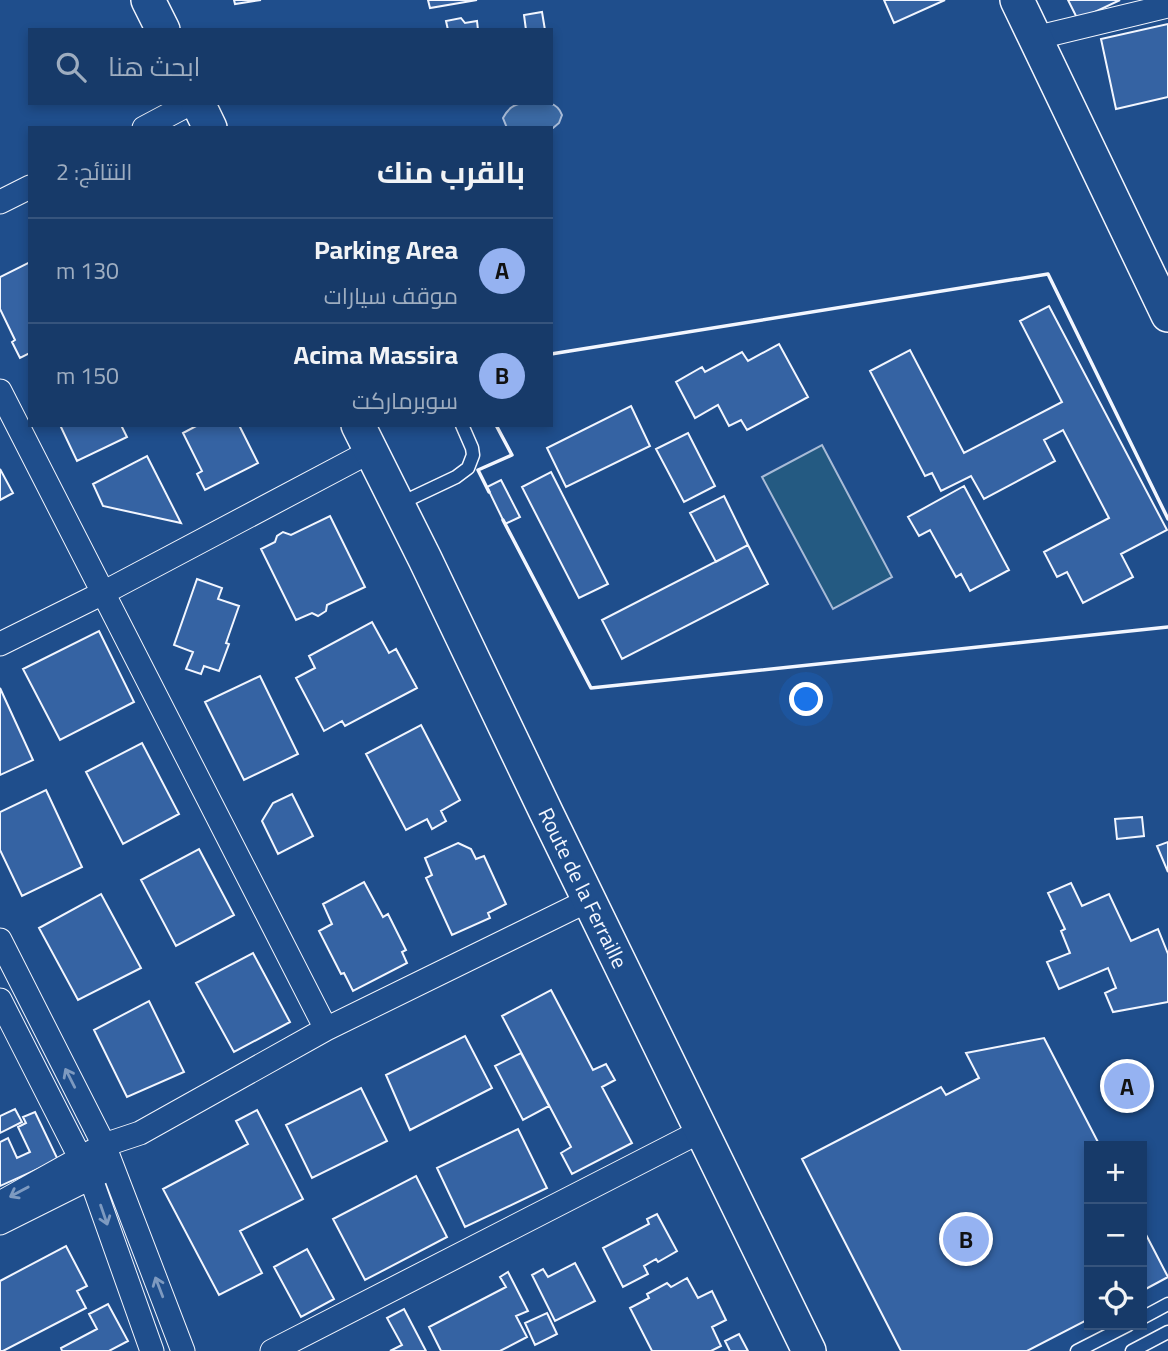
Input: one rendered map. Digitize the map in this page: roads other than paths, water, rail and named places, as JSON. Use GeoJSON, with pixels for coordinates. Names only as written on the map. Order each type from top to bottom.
{"type":"FeatureCollection","features":[{"type":"Feature","properties":{"kind":"street"},"geometry":{"type":"LineString","coordinates":[[148,0],[162,28]]}},
{"type":"Feature","properties":{"kind":"street"},"geometry":{"type":"LineString","coordinates":[[1017,0],[1168,315]]}},
{"type":"Feature","properties":{"kind":"street"},"geometry":{"type":"LineString","coordinates":[[1035,38],[1168,6]]}},
{"type":"Feature","properties":{"kind":"street"},"geometry":{"type":"LineString","coordinates":[[148,126],[187,105]]}},
{"type":"Feature","properties":{"kind":"street"},"geometry":{"type":"LineString","coordinates":[[199,105],[210,126]]}},
{"type":"Feature","properties":{"kind":"street"},"geometry":{"type":"LineString","coordinates":[[0,202],[28,188]]}},
{"type":"Feature","properties":{"kind":"street"},"geometry":{"type":"LineString","coordinates":[[0,391],[326,1029]]}},
{"type":"Feature","properties":{"kind":"street"},"geometry":{"type":"LineString","coordinates":[[0,644],[103,593],[366,435]]}},
{"type":"Feature","properties":{"kind":"street","name":"Route de la Ferraille"},"geometry":{"type":"LineString","coordinates":[[366,435],[809,1351]]}},
{"type":"Feature","properties":{"kind":"street"},"geometry":{"type":"LineString","coordinates":[[0,1223],[109,1156],[141,1133],[326,1029],[589,900]]}},
{"type":"Feature","properties":{"kind":"street"},"geometry":{"type":"LineString","coordinates":[[0,940],[109,1156],[183,1351]]}},
{"type":"Feature","properties":{"kind":"street"},"geometry":{"type":"LineString","coordinates":[[0,1000],[86,1169],[152,1351]]}},
{"type":"Feature","properties":{"kind":"street"},"geometry":{"type":"LineString","coordinates":[[272,1351],[701,1131]]}},
{"type":"Feature","properties":{"kind":"street"},"geometry":{"type":"LineString","coordinates":[[0,1203],[86,1169]]}},
{"type":"Feature","properties":{"kind":"lane"},"geometry":{"type":"LineString","coordinates":[[398,505],[456,477],[468,468],[473,455],[463,427]]}},
{"type":"Feature","properties":{"kind":"lane"},"geometry":{"type":"LineString","coordinates":[[1147,1315],[1168,1304]]}},
{"type":"Feature","properties":{"kind":"lane"},"geometry":{"type":"LineString","coordinates":[[1077,1351],[1118,1330]]}},
{"type":"Feature","properties":{"kind":"lane"},"geometry":{"type":"LineString","coordinates":[[1132,1351],[1168,1332]]}},
{"type":"Feature","properties":{"kind":"place","name":"Parking Area"},"geometry":{"type":"Point","coordinates":[1127,1086]}},
{"type":"Feature","properties":{"kind":"place","name":"Acima Massira"},"geometry":{"type":"Point","coordinates":[966,1239]}}]}
